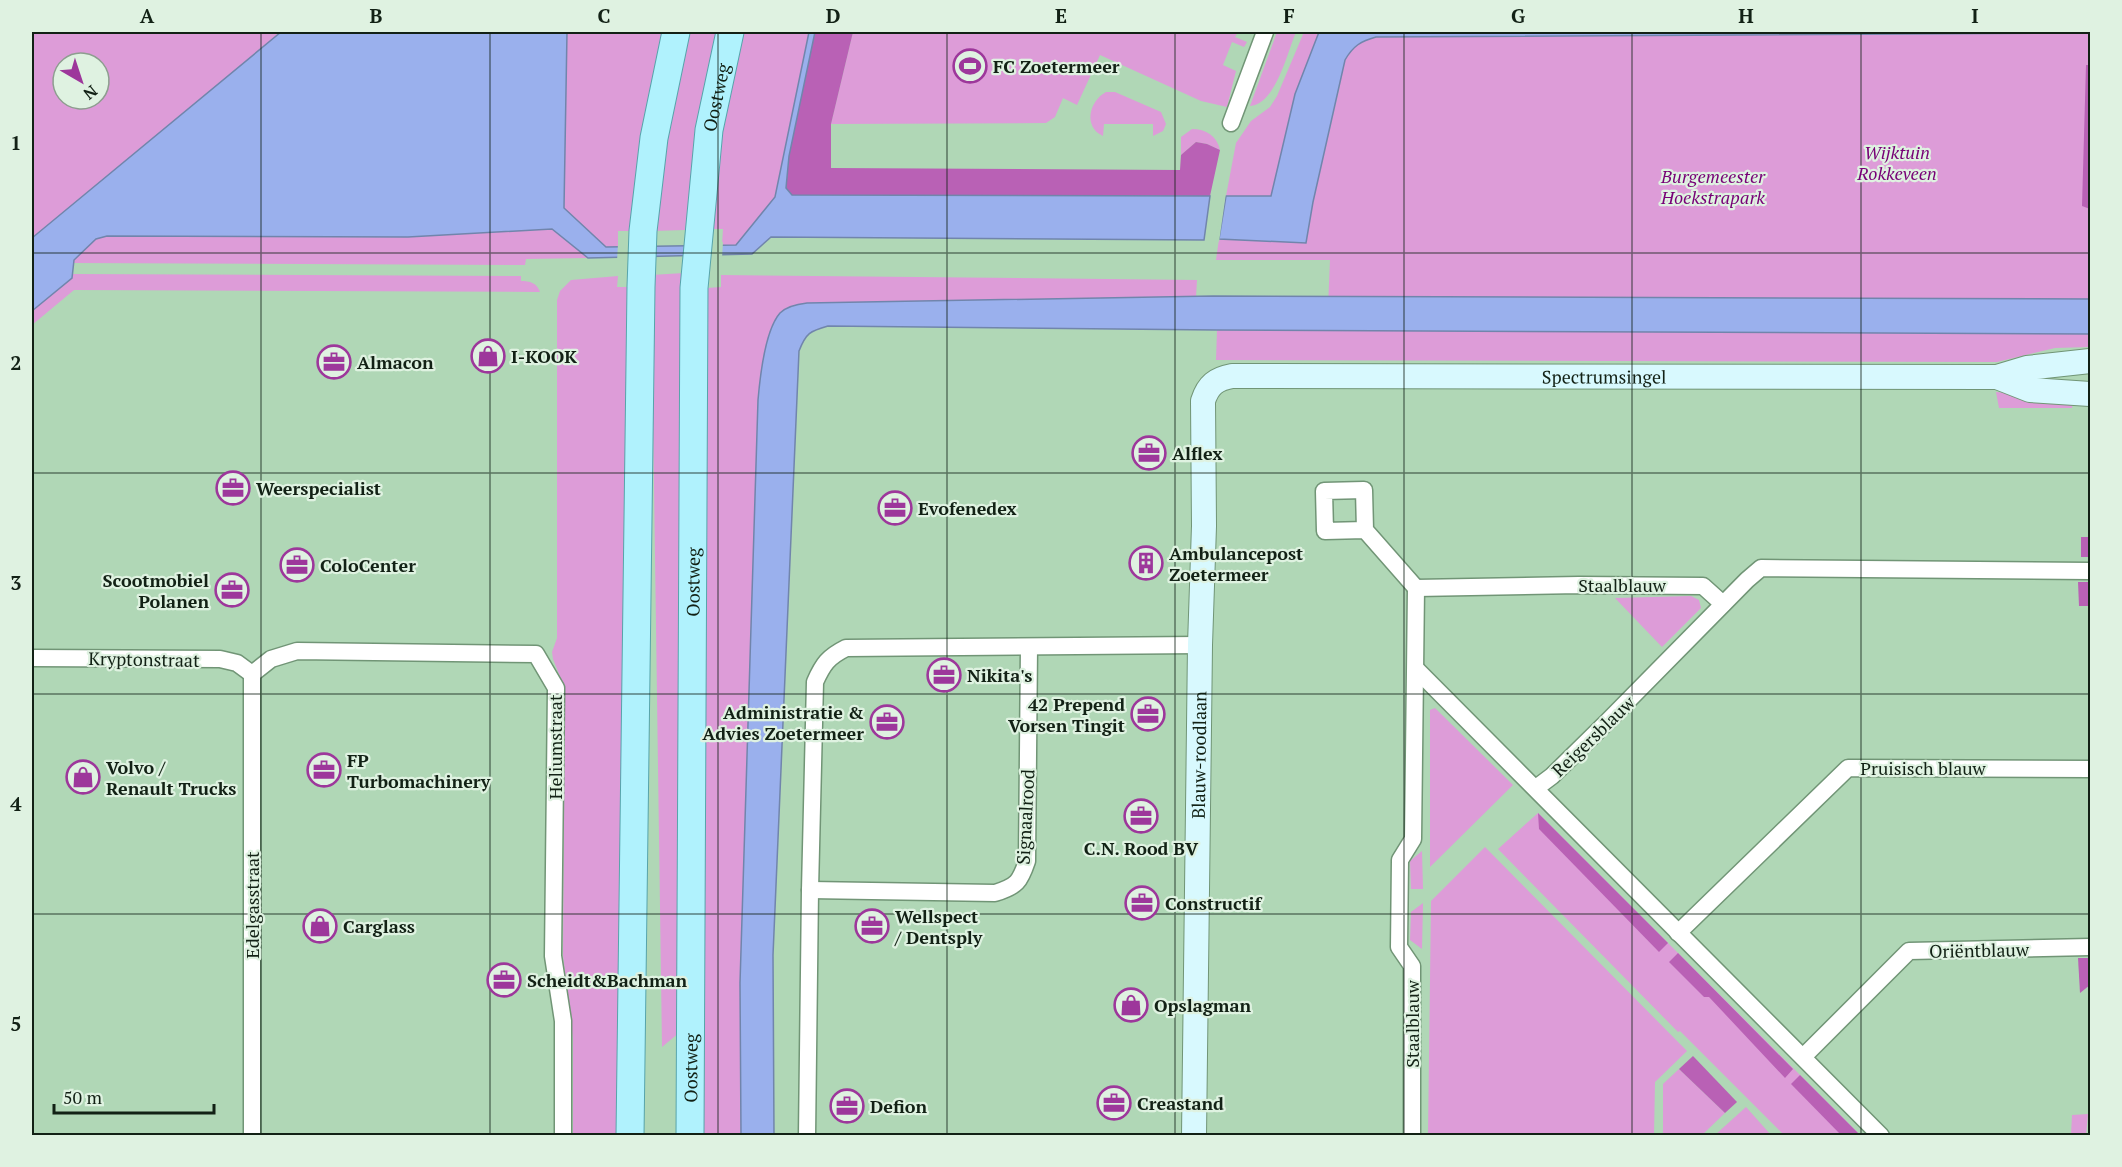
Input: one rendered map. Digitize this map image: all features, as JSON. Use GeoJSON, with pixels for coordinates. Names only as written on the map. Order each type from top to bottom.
{"type":"FeatureCollection","features":[{"type":"Feature","properties":{"kind":"main road"},"geometry":{"type":"LineString","coordinates":[[630,1136],[643,231],[654,138],[676,32]]}},
{"type":"Feature","properties":{"kind":"main road","name":"Oostweg"},"geometry":{"type":"LineString","coordinates":[[690,1136],[694,288],[710,130],[730,32]]}},
{"type":"Feature","properties":{"kind":"street"},"geometry":{"type":"LineString","coordinates":[[1231,123],[1265,32]]}},
{"type":"Feature","properties":{"kind":"street","name":"Spectrumsingel"},"geometry":{"type":"LineString","coordinates":[[1212,384],[1219,379],[1232,376],[1997,377],[2027,368],[2091,361]]}},
{"type":"Feature","properties":{"kind":"street","name":"Spectrumsingel"},"geometry":{"type":"LineString","coordinates":[[1997,377],[2030,390],[2091,394]]}},
{"type":"Feature","properties":{"kind":"street","name":"Blauw-roodlaan"},"geometry":{"type":"LineString","coordinates":[[1196,1133],[1200,645],[1204,526],[1203,401],[1212,384]]}},
{"type":"Feature","properties":{"kind":"street"},"geometry":{"type":"LineString","coordinates":[[1365,530],[1416,588]]}},
{"type":"Feature","properties":{"kind":"street","name":"Reigersblauw"},"geometry":{"type":"LineString","coordinates":[[1881,1136],[1536,788],[1552,776],[1761,568],[2091,571]]}},
{"type":"Feature","properties":{"kind":"street","name":"Staalblauw"},"geometry":{"type":"LineString","coordinates":[[1412,1136],[1412,966],[1398,947],[1400,860],[1413,839],[1416,588],[1568,585],[1703,586],[1723,604]]}},
{"type":"Feature","properties":{"kind":"street"},"geometry":{"type":"LineString","coordinates":[[807,1136],[815,682],[822,667],[832,655],[846,648],[1200,645]]}},
{"type":"Feature","properties":{"kind":"street","name":"Signaalrood"},"geometry":{"type":"LineString","coordinates":[[810,890],[995,893],[1011,888],[1021,879],[1027,861],[1029,647]]}},
{"type":"Feature","properties":{"kind":"street","name":"Heliumstraat"},"geometry":{"type":"LineString","coordinates":[[252,674],[271,659],[297,651],[536,654],[556,688],[554,956],[563,1021],[563,1136]]}},
{"type":"Feature","properties":{"kind":"street","name":"Kryptonstraat"},"geometry":{"type":"LineString","coordinates":[[32,658],[220,659],[237,663],[252,674]]}},
{"type":"Feature","properties":{"kind":"street"},"geometry":{"type":"LineString","coordinates":[[1416,669],[1536,788]]}},
{"type":"Feature","properties":{"kind":"street","name":"Edelgasstraat"},"geometry":{"type":"LineString","coordinates":[[252,674],[252,1136]]}},
{"type":"Feature","properties":{"kind":"street","name":"Pruisisch blauw"},"geometry":{"type":"LineString","coordinates":[[1678,933],[1848,768],[2091,769]]}},
{"type":"Feature","properties":{"kind":"street","name":"Oriëntblauw"},"geometry":{"type":"LineString","coordinates":[[1803,1057],[1909,951],[2091,947]]}},
{"type":"Feature","properties":{"kind":"green space"},"geometry":{"type":"Polygon","coordinates":[[[32,32],[281,32],[32,238],[32,32]]]}},
{"type":"Feature","properties":{"kind":"green space"},"geometry":{"type":"Polygon","coordinates":[[[567,32],[666,32],[632,231],[618,231],[618,247],[606,247],[564,208],[567,32]]]}},
{"type":"Feature","properties":{"kind":"green space"},"geometry":{"type":"Polygon","coordinates":[[[689,32],[716,32],[685,230],[653,231],[667,141],[689,32]]]}},
{"type":"Feature","properties":{"kind":"green space"},"geometry":{"type":"Polygon","coordinates":[[[742,32],[809,32],[775,197],[736,245],[722,245],[723,229],[710,229],[723,130],[742,32]]]}},
{"type":"Feature","properties":{"kind":"green space","name":"FC Zoetermeer"},"geometry":{"type":"Polygon","coordinates":[[[853,32],[1238,32],[1235,37],[1247,42],[1244,47],[1232,42],[1223,65],[1236,71],[1227,107],[1201,101],[1100,55],[1077,105],[1063,98],[1055,117],[1046,123],[831,124],[853,32]]]}},
{"type":"Feature","properties":{"kind":"green space"},"geometry":{"type":"Polygon","coordinates":[[[1277,32],[1296,32],[1274,87],[1267,97],[1250,106],[1277,32]]]}},
{"type":"Feature","properties":{"kind":"green space"},"geometry":{"type":"Polygon","coordinates":[[[1304,32],[1319,32],[1295,94],[1271,196],[1226,196],[1236,143],[1251,121],[1270,107],[1277,96],[1304,32]]]}},
{"type":"Feature","properties":{"kind":"green space","name":"Burgemeester Hoekstrapark"},"geometry":{"type":"Polygon","coordinates":[[[1342,32],[2090,32],[2090,347],[2055,348],[1997,362],[1216,360],[1217,330],[1327,331],[1330,260],[1216,260],[1219,239],[1306,243],[1340,85],[1342,32]]]}},
{"type":"Feature","properties":{"kind":"green space"},"geometry":{"type":"Polygon","coordinates":[[[1106,92],[1115,92],[1161,112],[1166,124],[1163,131],[1153,136],[1153,124],[1104,124],[1103,136],[1097,132],[1091,120],[1092,108],[1100,96],[1106,92]]]}},
{"type":"Feature","properties":{"kind":"green space"},"geometry":{"type":"Polygon","coordinates":[[[1192,129],[1210,134],[1220,150],[1196,142],[1181,155],[1181,137],[1192,129]]]}},
{"type":"Feature","properties":{"kind":"green space"},"geometry":{"type":"Polygon","coordinates":[[[553,229],[588,258],[526,259],[525,265],[74,263],[74,260],[96,239],[107,236],[408,237],[553,229]]]}},
{"type":"Feature","properties":{"kind":"green space"},"geometry":{"type":"Polygon","coordinates":[[[684,273],[686,1027],[662,1047],[651,275],[684,273]]]}},
{"type":"Feature","properties":{"kind":"green space"},"geometry":{"type":"Polygon","coordinates":[[[73,274],[521,276],[521,281],[533,283],[540,292],[74,290],[32,325],[32,311],[72,278],[73,274]]]}},
{"type":"Feature","properties":{"kind":"green space"},"geometry":{"type":"Polygon","coordinates":[[[721,275],[1197,280],[1196,297],[781,313],[768,344],[758,400],[740,983],[741,1135],[704,1136],[707,288],[721,287],[721,275]]]}},
{"type":"Feature","properties":{"kind":"green space"},"geometry":{"type":"Polygon","coordinates":[[[618,276],[617,287],[629,287],[626,1135],[573,1135],[573,1039],[563,955],[565,689],[552,652],[557,638],[557,300],[560,291],[571,280],[618,276]]]}},
{"type":"Feature","properties":{"kind":"green space"},"geometry":{"type":"Polygon","coordinates":[[[1996,392],[2073,403],[2072,408],[1999,408],[1996,392]]]}},
{"type":"Feature","properties":{"kind":"green space"},"geometry":{"type":"Polygon","coordinates":[[[1691,596],[1699,600],[1701,608],[1662,647],[1615,598],[1691,596]]]}},
{"type":"Feature","properties":{"kind":"green space"},"geometry":{"type":"Polygon","coordinates":[[[1435,708],[1513,785],[1430,867],[1430,710],[1435,708]]]}},
{"type":"Feature","properties":{"kind":"green space"},"geometry":{"type":"Polygon","coordinates":[[[1538,813],[1860,1135],[1784,1135],[1680,1031],[1678,1032],[1498,849],[1538,813]]]}},
{"type":"Feature","properties":{"kind":"green space"},"geometry":{"type":"Polygon","coordinates":[[[1485,847],[1687,1051],[1655,1082],[1654,1135],[1428,1135],[1431,901],[1485,847]]]}},
{"type":"Feature","properties":{"kind":"green space"},"geometry":{"type":"Polygon","coordinates":[[[1422,851],[1423,889],[1411,889],[1410,861],[1422,851]]]}},
{"type":"Feature","properties":{"kind":"green space"},"geometry":{"type":"Polygon","coordinates":[[[1423,903],[1422,949],[1410,940],[1411,912],[1423,903]]]}},
{"type":"Feature","properties":{"kind":"green space"},"geometry":{"type":"Polygon","coordinates":[[[1679,1069],[1725,1113],[1702,1135],[1663,1136],[1663,1084],[1679,1069]]]}},
{"type":"Feature","properties":{"kind":"green space"},"geometry":{"type":"Polygon","coordinates":[[[1746,1107],[1771,1135],[1715,1135],[1746,1107]]]}},
{"type":"Feature","properties":{"kind":"green space"},"geometry":{"type":"Polygon","coordinates":[[[2088,1114],[2086,1135],[2071,1135],[2072,1115],[2088,1114]]]}},
{"type":"Feature","properties":{"kind":"shaded area"},"geometry":{"type":"Polygon","coordinates":[[[815,32],[853,32],[831,124],[831,168],[1180,170],[1181,155],[1196,142],[1220,150],[1210,196],[792,195],[786,188],[789,156],[815,32]]]}},
{"type":"Feature","properties":{"kind":"shaded area"},"geometry":{"type":"Polygon","coordinates":[[[2086,65],[2090,65],[2090,209],[2082,206],[2086,65]]]}},
{"type":"Feature","properties":{"kind":"shaded area"},"geometry":{"type":"Polygon","coordinates":[[[2081,537],[2090,537],[2090,557],[2081,557],[2081,537]]]}},
{"type":"Feature","properties":{"kind":"shaded area"},"geometry":{"type":"Polygon","coordinates":[[[2078,582],[2090,582],[2090,606],[2079,606],[2078,582]]]}},
{"type":"Feature","properties":{"kind":"shaded area"},"geometry":{"type":"Polygon","coordinates":[[[1538,813],[1668,943],[1659,952],[1539,829],[1538,813]]]}},
{"type":"Feature","properties":{"kind":"shaded area"},"geometry":{"type":"Polygon","coordinates":[[[1678,953],[1793,1069],[1785,1078],[1709,997],[1704,997],[1669,962],[1678,953]]]}},
{"type":"Feature","properties":{"kind":"shaded area"},"geometry":{"type":"Polygon","coordinates":[[[2078,958],[2090,958],[2090,985],[2080,993],[2078,958]]]}},
{"type":"Feature","properties":{"kind":"shaded area"},"geometry":{"type":"Polygon","coordinates":[[[1693,1056],[1737,1102],[1725,1113],[1679,1069],[1693,1056]]]}},
{"type":"Feature","properties":{"kind":"shaded area"},"geometry":{"type":"Polygon","coordinates":[[[1800,1075],[1860,1135],[1841,1135],[1791,1084],[1800,1075]]]}},
{"type":"Feature","properties":{"kind":"water"},"geometry":{"type":"Polygon","coordinates":[[[281,32],[567,32],[564,208],[606,247],[736,245],[775,197],[809,32],[815,32],[789,156],[786,188],[792,195],[1210,196],[1204,240],[771,237],[752,254],[588,258],[552,229],[408,237],[107,236],[96,239],[74,260],[72,278],[32,311],[32,238],[281,32]]]}},
{"type":"Feature","properties":{"kind":"water"},"geometry":{"type":"Polygon","coordinates":[[[1319,32],[2090,33],[1376,37],[1358,45],[1345,60],[1306,243],[1219,239],[1226,196],[1271,196],[1295,94],[1319,32]]]}},
{"type":"Feature","properties":{"kind":"water"},"geometry":{"type":"Polygon","coordinates":[[[1213,296],[2090,299],[2090,334],[828,326],[813,331],[804,340],[799,351],[773,955],[774,1135],[741,1135],[740,983],[758,400],[764,354],[775,321],[786,309],[807,303],[1213,296]]]}},
{"type":"Feature","properties":{"kind":"pier"},"geometry":{"type":"Polygon","coordinates":[[[1226,193],[1219,242],[1216,239],[1223,195],[1226,193]]]}},
{"type":"Feature","properties":{"kind":"pier"},"geometry":{"type":"Polygon","coordinates":[[[723,242],[722,258],[684,259],[685,243],[723,242]]]}},
{"type":"Feature","properties":{"kind":"pier"},"geometry":{"type":"Polygon","coordinates":[[[618,244],[652,244],[652,260],[617,261],[618,244]]]}},
{"type":"Feature","properties":{"kind":"place","name":"FC Zoetermeer"},"geometry":{"type":"Point","coordinates":[970,66]}},
{"type":"Feature","properties":{"kind":"place","name":"I-KOOK"},"geometry":{"type":"Point","coordinates":[488,356]}},
{"type":"Feature","properties":{"kind":"place","name":"Almacon"},"geometry":{"type":"Point","coordinates":[334,362]}},
{"type":"Feature","properties":{"kind":"place","name":"Alflex"},"geometry":{"type":"Point","coordinates":[1149,453]}},
{"type":"Feature","properties":{"kind":"place","name":"Weerspecialist"},"geometry":{"type":"Point","coordinates":[233,488]}},
{"type":"Feature","properties":{"kind":"place","name":"Evofenedex"},"geometry":{"type":"Point","coordinates":[895,508]}},
{"type":"Feature","properties":{"kind":"place","name":"Ambulancepost Zoetermeer"},"geometry":{"type":"Point","coordinates":[1146,563]}},
{"type":"Feature","properties":{"kind":"place","name":"ColoCenter"},"geometry":{"type":"Point","coordinates":[297,565]}},
{"type":"Feature","properties":{"kind":"place","name":"Scootmobiel Polanen"},"geometry":{"type":"Point","coordinates":[232,590]}},
{"type":"Feature","properties":{"kind":"place","name":"Nikita's"},"geometry":{"type":"Point","coordinates":[944,675]}},
{"type":"Feature","properties":{"kind":"place","name":"42 Prepend Vorsen Tingit"},"geometry":{"type":"Point","coordinates":[1148,714]}},
{"type":"Feature","properties":{"kind":"place","name":"Administratie & Advies Zoetermeer"},"geometry":{"type":"Point","coordinates":[887,722]}},
{"type":"Feature","properties":{"kind":"place","name":"FP Turbomachinery"},"geometry":{"type":"Point","coordinates":[324,770]}},
{"type":"Feature","properties":{"kind":"place","name":"Volvo / Renault Trucks"},"geometry":{"type":"Point","coordinates":[83,777]}},
{"type":"Feature","properties":{"kind":"place","name":"C.N. Rood BV"},"geometry":{"type":"Point","coordinates":[1141,816]}},
{"type":"Feature","properties":{"kind":"place","name":"Constructif"},"geometry":{"type":"Point","coordinates":[1142,903]}},
{"type":"Feature","properties":{"kind":"place","name":"Carglass"},"geometry":{"type":"Point","coordinates":[320,926]}},
{"type":"Feature","properties":{"kind":"place","name":"Wellspect / Dentsply"},"geometry":{"type":"Point","coordinates":[872,926]}},
{"type":"Feature","properties":{"kind":"place","name":"Scheidt&Bachman"},"geometry":{"type":"Point","coordinates":[504,980]}},
{"type":"Feature","properties":{"kind":"place","name":"Opslagman"},"geometry":{"type":"Point","coordinates":[1131,1005]}},
{"type":"Feature","properties":{"kind":"place","name":"Creastand"},"geometry":{"type":"Point","coordinates":[1114,1103]}},
{"type":"Feature","properties":{"kind":"place","name":"Defion"},"geometry":{"type":"Point","coordinates":[847,1106]}},
{"type":"Feature","properties":{"kind":"park label","name":"Wijktuin Rokkeveen"},"geometry":{"type":"Point","coordinates":[1897,162]}}]}
